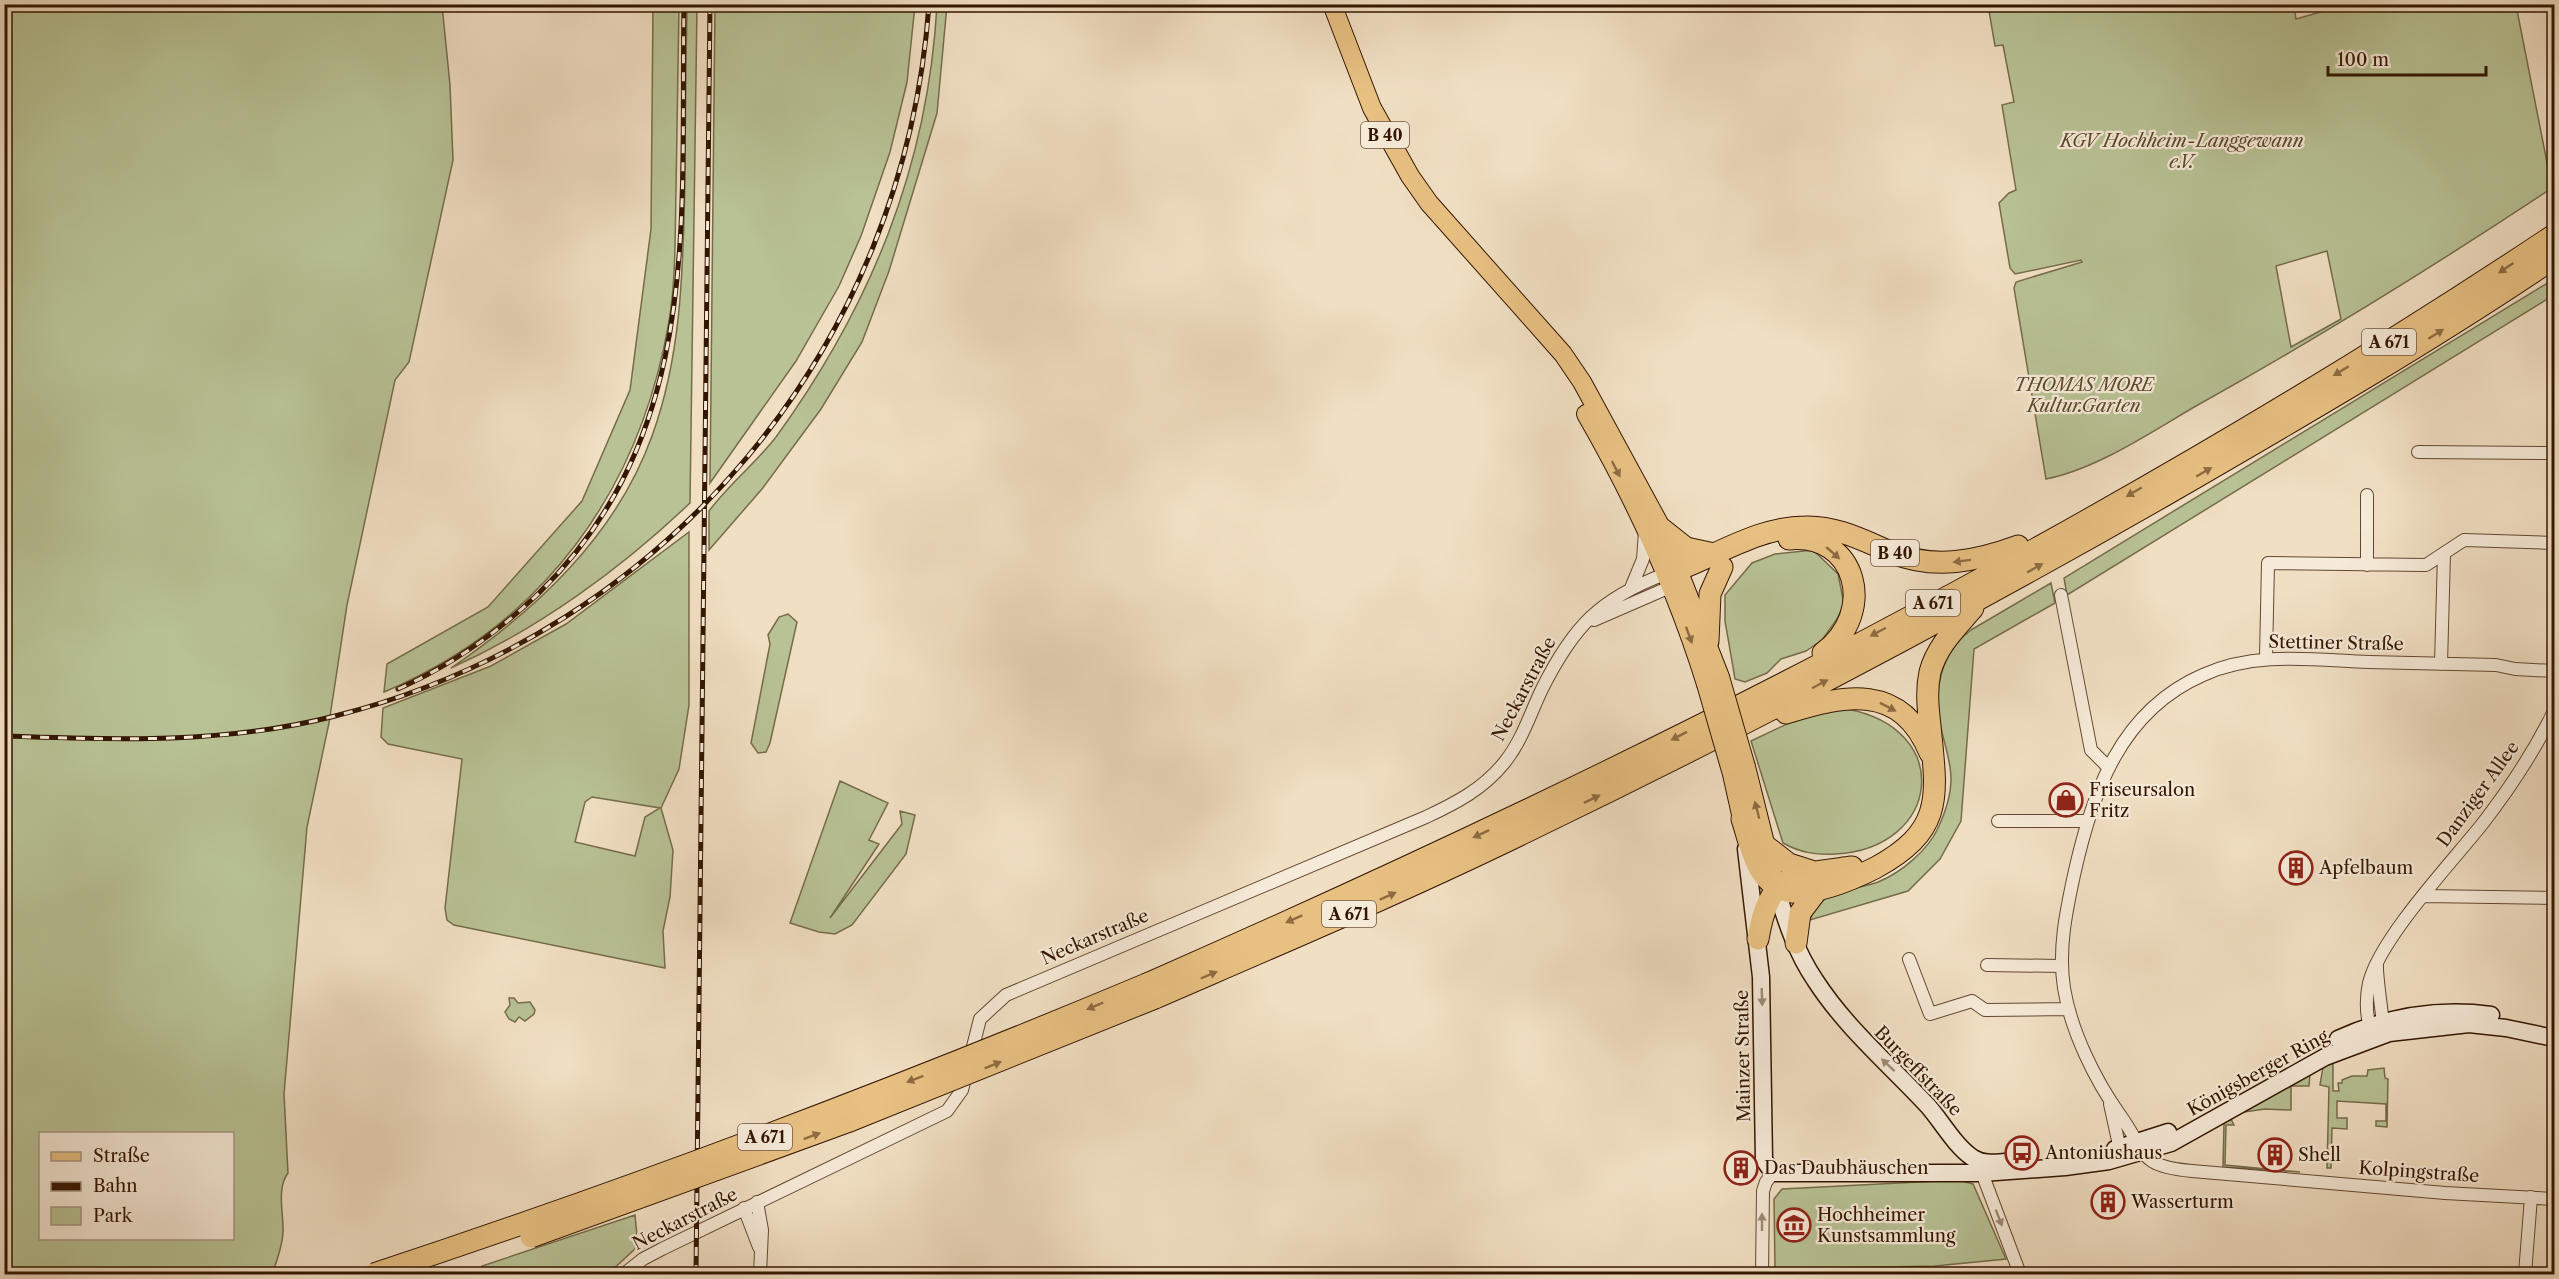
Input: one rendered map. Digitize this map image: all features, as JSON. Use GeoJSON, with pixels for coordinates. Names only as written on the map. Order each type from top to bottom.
{"type":"FeatureCollection","features":[{"type":"Feature","properties":{"kind":"highway","name":"A 671"},"geometry":{"type":"LineString","coordinates":[[420,1275],[785,1146],[950,1082],[1152,991],[1534,809],[1787,680],[2077,525],[2340,372],[2554,236]]}},
{"type":"Feature","properties":{"kind":"highway","name":"A 671"},"geometry":{"type":"LineString","coordinates":[[375,1275],[739,1147],[955,1063],[1152,991],[1445,870],[1731,730],[1984,597],[2355,384],[2554,258]]}},
{"type":"Feature","properties":{"kind":"highway","name":"B 40"},"geometry":{"type":"LineString","coordinates":[[1654,529],[1686,548],[1718,560],[1775,530],[1806,526],[1838,531],[1908,558],[1956,562],[2002,552],[2077,525]]}},
{"type":"Feature","properties":{"kind":"highway"},"geometry":{"type":"LineString","coordinates":[[1675,578],[1718,560],[1795,538],[1825,546],[1847,568],[1855,599],[1847,630],[1833,646],[1787,680]]}},
{"type":"Feature","properties":{"kind":"highway"},"geometry":{"type":"LineString","coordinates":[[1708,641],[1710,594],[1718,560]]}},
{"type":"Feature","properties":{"kind":"highway"},"geometry":{"type":"LineString","coordinates":[[1758,939],[1764,908],[1776,887],[1786,881],[1817,880],[1866,872],[1909,846],[1927,821],[1935,792],[1928,704],[1931,671],[1945,640],[1984,597]]}},
{"type":"Feature","properties":{"kind":"highway"},"geometry":{"type":"LineString","coordinates":[[1731,730],[1833,699],[1870,700],[1893,709],[1912,724],[1927,744],[1934,768]]}},
{"type":"Feature","properties":{"kind":"highway"},"geometry":{"type":"LineString","coordinates":[[1742,819],[1764,878],[1776,887]]}},
{"type":"Feature","properties":{"kind":"highway"},"geometry":{"type":"LineString","coordinates":[[1767,847],[1789,864],[1817,880]]}},
{"type":"Feature","properties":{"kind":"highway"},"geometry":{"type":"LineString","coordinates":[[1796,943],[1800,913],[1817,880]]}},
{"type":"Feature","properties":{"kind":"main road","name":"B 40"},"geometry":{"type":"LineString","coordinates":[[1332,4],[1372,108],[1410,176],[1429,203],[1563,354],[1582,381],[1654,529],[1675,578],[1713,681],[1739,771],[1767,847],[1776,887]]}},
{"type":"Feature","properties":{"kind":"main road","name":"B 40"},"geometry":{"type":"LineString","coordinates":[[1675,578],[1708,641],[1713,681]]}},
{"type":"Feature","properties":{"kind":"main road","name":"B 40"},"geometry":{"type":"LineString","coordinates":[[1739,771],[1742,819]]}},
{"type":"Feature","properties":{"kind":"main road","name":"Mainzer Straße"},"geometry":{"type":"LineString","coordinates":[[1742,819],[1758,939],[1762,1000],[1764,1156],[1768,1169],[1773,1173]]}},
{"type":"Feature","properties":{"kind":"main road","name":"Burgeffstraße"},"geometry":{"type":"LineString","coordinates":[[1776,887],[1796,943],[1814,979],[1837,1011],[1861,1039],[1905,1080],[1967,1154],[1985,1168]]}},
{"type":"Feature","properties":{"kind":"main road","name":"Königsberger Ring"},"geometry":{"type":"LineString","coordinates":[[1773,1173],[1936,1172],[2120,1153],[2186,1136],[2375,1028],[2415,1015],[2468,1012],[2505,1017],[2554,1028]]}},
{"type":"Feature","properties":{"kind":"main road","name":"Königsberger Ring"},"geometry":{"type":"LineString","coordinates":[[2375,1028],[2469,1024],[2506,1028],[2554,1038]]}},
{"type":"Feature","properties":{"kind":"main road"},"geometry":{"type":"LineString","coordinates":[[1936,1172],[1950,1167],[1955,1161],[1956,1140]]}},
{"type":"Feature","properties":{"kind":"street"},"geometry":{"type":"LineString","coordinates":[[2418,452],[2554,453]]}},
{"type":"Feature","properties":{"kind":"street"},"geometry":{"type":"LineString","coordinates":[[2367,495],[2367,565]]}},
{"type":"Feature","properties":{"kind":"street"},"geometry":{"type":"LineString","coordinates":[[1631,588],[1654,529]]}},
{"type":"Feature","properties":{"kind":"street"},"geometry":{"type":"LineString","coordinates":[[2266,658],[2268,563],[2426,565],[2464,540],[2554,543]]}},
{"type":"Feature","properties":{"kind":"street"},"geometry":{"type":"LineString","coordinates":[[2441,664],[2444,554]]}},
{"type":"Feature","properties":{"kind":"street","name":"Neckarstraße"},"geometry":{"type":"LineString","coordinates":[[624,1275],[643,1259],[947,1111],[962,1090],[980,1019],[1006,995],[1426,817],[1470,794],[1494,774],[1512,752],[1542,690],[1568,644],[1580,628],[1605,603],[1631,588],[1675,578]]}},
{"type":"Feature","properties":{"kind":"street","name":"Neckarstraße"},"geometry":{"type":"LineString","coordinates":[[1580,628],[1675,578]]}},
{"type":"Feature","properties":{"kind":"street"},"geometry":{"type":"LineString","coordinates":[[2061,595],[2091,750],[2108,767]]}},
{"type":"Feature","properties":{"kind":"street","name":"Stettiner Straße"},"geometry":{"type":"LineString","coordinates":[[2139,1148],[2109,1100],[2068,1010],[2062,966],[2065,918],[2088,821],[2108,767],[2138,722],[2168,694],[2204,674],[2266,658],[2496,665],[2515,669],[2554,671]]}},
{"type":"Feature","properties":{"kind":"street","name":"Danziger Allee"},"geometry":{"type":"LineString","coordinates":[[2375,1028],[2377,964],[2425,896],[2485,820],[2522,766],[2554,711]]}},
{"type":"Feature","properties":{"kind":"street"},"geometry":{"type":"LineString","coordinates":[[1998,821],[2088,821]]}},
{"type":"Feature","properties":{"kind":"street"},"geometry":{"type":"LineString","coordinates":[[2425,896],[2554,898]]}},
{"type":"Feature","properties":{"kind":"street"},"geometry":{"type":"LineString","coordinates":[[1909,959],[1930,1014],[1971,1001],[1985,1010],[2068,1010]]}},
{"type":"Feature","properties":{"kind":"street"},"geometry":{"type":"LineString","coordinates":[[1987,965],[2062,966]]}},
{"type":"Feature","properties":{"kind":"street","name":"Stettiner Straße"},"geometry":{"type":"LineString","coordinates":[[2109,1100],[2120,1153]]}},
{"type":"Feature","properties":{"kind":"street","name":"Kolpingstraße"},"geometry":{"type":"LineString","coordinates":[[2139,1148],[2154,1164],[2173,1170],[2554,1199]]}},
{"type":"Feature","properties":{"kind":"street"},"geometry":{"type":"LineString","coordinates":[[1985,1168],[2020,1275]]}},
{"type":"Feature","properties":{"kind":"street"},"geometry":{"type":"LineString","coordinates":[[1762,1275],[1763,1191],[1773,1173]]}},
{"type":"Feature","properties":{"kind":"street"},"geometry":{"type":"LineString","coordinates":[[2525,1275],[2531,1197]]}},
{"type":"Feature","properties":{"kind":"street"},"geometry":{"type":"LineString","coordinates":[[757,1202],[762,1230],[760,1275]]}},
{"type":"Feature","properties":{"kind":"street"},"geometry":{"type":"LineString","coordinates":[[744,1208],[760,1251]]}},
{"type":"Feature","properties":{"kind":"green space"},"geometry":{"type":"Polygon","coordinates":[[[5,4],[442,5],[450,85],[453,160],[409,362],[395,380],[347,605],[329,723],[307,827],[284,1094],[288,1173],[282,1186],[283,1233],[272,1274],[5,1274],[5,4]]]}},
{"type":"Feature","properties":{"kind":"green space"},"geometry":{"type":"Polygon","coordinates":[[[653,5],[679,5],[675,256],[669,321],[655,383],[635,441],[608,495],[576,545],[537,590],[492,629],[441,664],[384,692],[387,664],[488,607],[582,501],[630,390],[651,229],[653,5]]]}},
{"type":"Feature","properties":{"kind":"green space"},"geometry":{"type":"Polygon","coordinates":[[[687,5],[697,5],[690,503],[636,551],[577,596],[515,635],[451,668],[513,621],[570,568],[617,506],[637,472],[652,436],[670,374],[682,278],[687,5]]]}},
{"type":"Feature","properties":{"kind":"green space"},"geometry":{"type":"Polygon","coordinates":[[[715,5],[915,5],[907,82],[890,152],[861,236],[839,286],[796,361],[710,483],[715,5]]]}},
{"type":"Feature","properties":{"kind":"green space"},"geometry":{"type":"Polygon","coordinates":[[[937,5],[947,5],[937,113],[889,271],[862,342],[821,409],[762,489],[709,550],[709,511],[776,437],[810,387],[840,337],[889,232],[907,178],[921,122],[931,64],[937,5]]]}},
{"type":"Feature","properties":{"kind":"green space","name":"KGV Hochheim-Langgewann e.V."},"geometry":{"type":"Polygon","coordinates":[[[1988,5],[2299,5],[2294,6],[2296,19],[2345,5],[2516,5],[2552,188],[2376,300],[2142,438],[2085,467],[2046,479],[2014,288],[2016,282],[2082,262],[2081,260],[2015,274],[2010,268],[1999,203],[2009,193],[2016,190],[2002,105],[2014,102],[2003,45],[1995,46],[1988,5]],[[2327,251],[2276,266],[2291,347],[2341,319],[2327,251]]]}},
{"type":"Feature","properties":{"kind":"green space"},"geometry":{"type":"Polygon","coordinates":[[[2554,279],[2554,295],[2067,595],[2064,578],[2554,279]]]}},
{"type":"Feature","properties":{"kind":"green space"},"geometry":{"type":"Polygon","coordinates":[[[689,532],[689,705],[679,769],[661,808],[673,850],[670,897],[663,931],[665,968],[454,925],[447,920],[445,908],[462,759],[388,744],[381,737],[383,708],[491,666],[566,624],[689,532]],[[592,797],[585,802],[575,842],[635,856],[645,817],[660,808],[592,797]]]}},
{"type":"Feature","properties":{"kind":"green space"},"geometry":{"type":"Polygon","coordinates":[[[1813,550],[1838,574],[1844,604],[1837,619],[1822,640],[1806,651],[1781,659],[1767,673],[1745,682],[1735,679],[1725,621],[1725,595],[1752,563],[1775,554],[1813,550]]]}},
{"type":"Feature","properties":{"kind":"green space"},"geometry":{"type":"Polygon","coordinates":[[[2051,583],[2055,603],[1974,649],[1961,821],[1940,859],[1908,891],[1810,920],[1820,902],[1837,893],[1887,878],[1913,860],[1928,844],[1943,816],[1951,785],[1951,770],[1938,711],[1939,688],[1944,666],[1955,646],[1971,630],[2051,583]]]}},
{"type":"Feature","properties":{"kind":"green space"},"geometry":{"type":"Polygon","coordinates":[[[788,614],[797,622],[770,743],[766,752],[758,753],[751,743],[770,644],[768,635],[779,617],[788,614]]]}},
{"type":"Feature","properties":{"kind":"green space"},"geometry":{"type":"Polygon","coordinates":[[[1847,709],[1882,721],[1906,739],[1919,762],[1921,787],[1914,811],[1897,832],[1871,847],[1836,854],[1815,854],[1796,849],[1783,843],[1751,741],[1806,715],[1847,709]]]}},
{"type":"Feature","properties":{"kind":"green space"},"geometry":{"type":"Polygon","coordinates":[[[840,781],[888,803],[869,840],[879,844],[830,918],[902,824],[900,811],[915,815],[906,854],[852,925],[835,934],[819,932],[790,923],[840,781]]]}},
{"type":"Feature","properties":{"kind":"green space"},"geometry":{"type":"Polygon","coordinates":[[[509,998],[514,998],[518,1003],[530,1002],[535,1010],[534,1014],[525,1021],[519,1017],[515,1022],[509,1019],[505,1012],[510,1005],[509,998]]]}},
{"type":"Feature","properties":{"kind":"green space"},"geometry":{"type":"Polygon","coordinates":[[[2333,1062],[2333,1091],[2339,1091],[2338,1083],[2342,1083],[2342,1080],[2352,1076],[2367,1076],[2368,1070],[2384,1068],[2385,1078],[2388,1079],[2387,1127],[2376,1126],[2376,1121],[2386,1121],[2386,1104],[2337,1101],[2337,1118],[2347,1118],[2347,1129],[2332,1128],[2331,1168],[2327,1168],[2329,1087],[2320,1085],[2323,1067],[2333,1062]]]}},
{"type":"Feature","properties":{"kind":"green space"},"geometry":{"type":"Polygon","coordinates":[[[2310,1074],[2309,1086],[2291,1086],[2291,1110],[2265,1109],[2244,1112],[2310,1074]]]}},
{"type":"Feature","properties":{"kind":"green space"},"geometry":{"type":"Polygon","coordinates":[[[2231,1119],[2234,1125],[2226,1125],[2225,1165],[2300,1172],[2223,1167],[2224,1123],[2231,1119]]]}},
{"type":"Feature","properties":{"kind":"green space"},"geometry":{"type":"Polygon","coordinates":[[[1958,1180],[1973,1184],[2006,1259],[1935,1266],[1775,1269],[1774,1199],[1782,1189],[1958,1180]]]}},
{"type":"Feature","properties":{"kind":"green space"},"geometry":{"type":"Polygon","coordinates":[[[635,1215],[638,1246],[608,1274],[478,1274],[482,1266],[635,1215]]]}},
{"type":"Feature","properties":{"kind":"railway"},"geometry":{"type":"LineString","coordinates":[[398,689],[437,670],[473,647],[539,593],[593,530],[631,462],[657,391],[672,317],[680,241],[683,163],[684,4]]}},
{"type":"Feature","properties":{"kind":"railway"},"geometry":{"type":"LineString","coordinates":[[696,1274],[710,4]]}},
{"type":"Feature","properties":{"kind":"railway"},"geometry":{"type":"LineString","coordinates":[[4,736],[129,739],[212,736],[253,732],[335,716],[455,675],[564,617],[663,544],[748,457],[818,357],[873,248],[910,129],[929,4]]}},
{"type":"Feature","properties":{"kind":"place","name":"Friseursalon Fritz"},"geometry":{"type":"Point","coordinates":[2066,800]}},
{"type":"Feature","properties":{"kind":"place","name":"Apfelbaum"},"geometry":{"type":"Point","coordinates":[2296,868]}},
{"type":"Feature","properties":{"kind":"place","name":"Antoniushaus"},"geometry":{"type":"Point","coordinates":[2022,1153]}},
{"type":"Feature","properties":{"kind":"place","name":"Shell"},"geometry":{"type":"Point","coordinates":[2275,1155]}},
{"type":"Feature","properties":{"kind":"place","name":"Das Daubhäuschen"},"geometry":{"type":"Point","coordinates":[1741,1168]}},
{"type":"Feature","properties":{"kind":"place","name":"Wasserturm"},"geometry":{"type":"Point","coordinates":[2108,1202]}},
{"type":"Feature","properties":{"kind":"place","name":"Hochheimer Kunstsammlung"},"geometry":{"type":"Point","coordinates":[1794,1225]}},
{"type":"Feature","properties":{"kind":"park label","name":"THOMAS MORE Kultur.Garten"},"geometry":{"type":"Point","coordinates":[2084,395]}}]}
